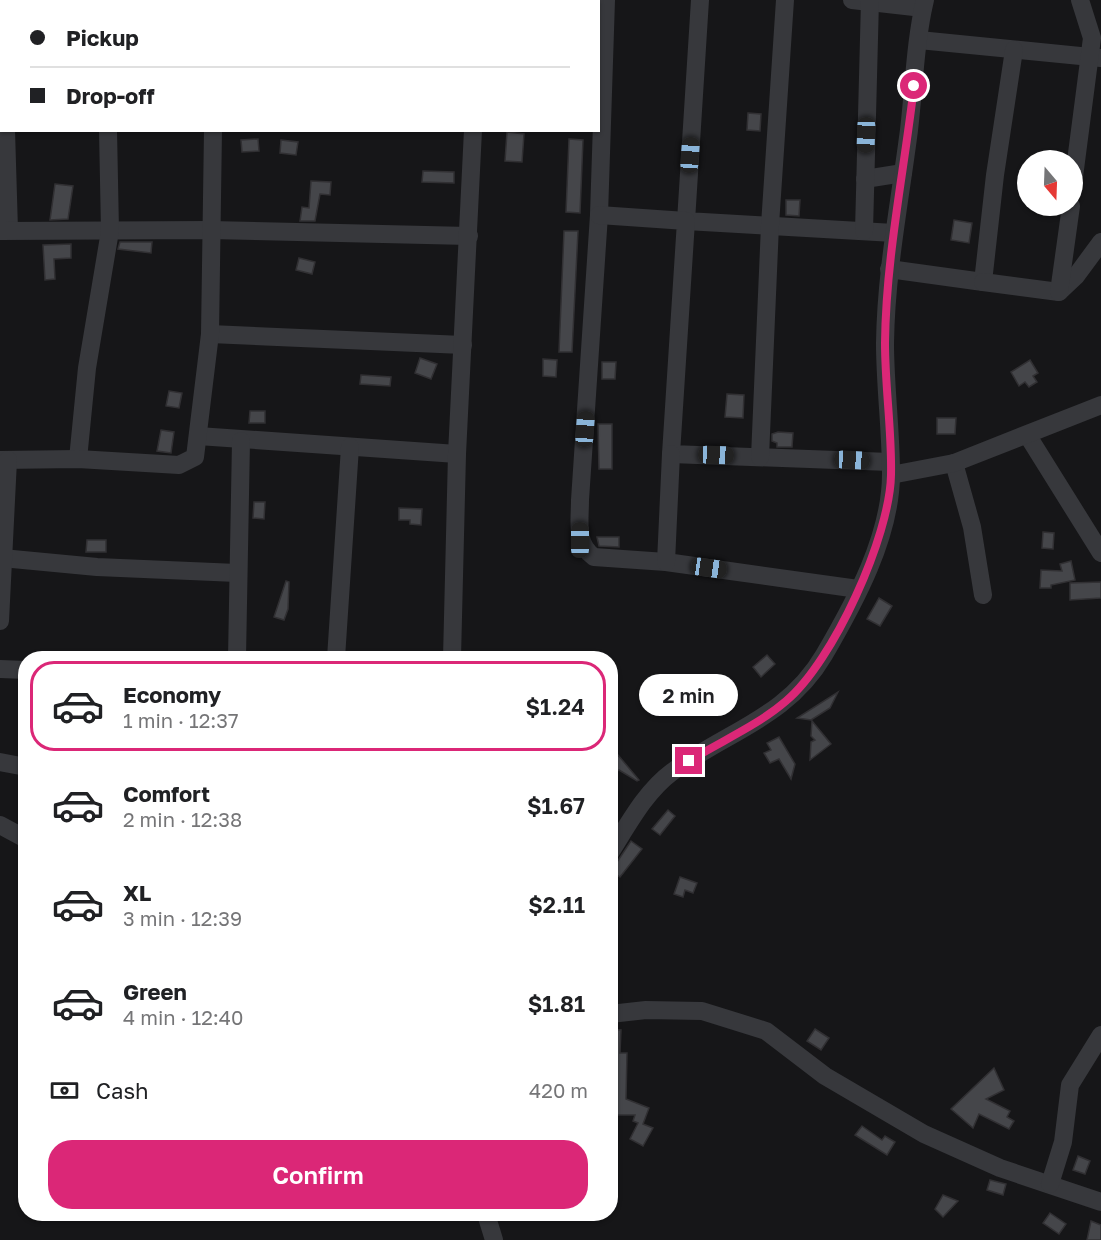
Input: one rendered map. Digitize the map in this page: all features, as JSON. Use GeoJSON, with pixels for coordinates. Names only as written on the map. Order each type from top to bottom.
{"type":"FeatureCollection","features":[{"type":"Feature","properties":{"kind":"street"},"geometry":{"type":"LineString","coordinates":[[606,0],[599,215],[580,500],[580,540],[585,551],[594,557],[666,562],[858,589]]}},
{"type":"Feature","properties":{"kind":"street"},"geometry":{"type":"LineString","coordinates":[[666,562],[700,0]]}},
{"type":"Feature","properties":{"kind":"street"},"geometry":{"type":"LineString","coordinates":[[760,457],[770,225],[785,0]]}},
{"type":"Feature","properties":{"kind":"street"},"geometry":{"type":"LineString","coordinates":[[1079,150],[1096,57],[1090,24],[1080,0]]}},
{"type":"Feature","properties":{"kind":"street"},"geometry":{"type":"LineString","coordinates":[[618,841],[640,807],[670,773],[708,749],[745,730],[787,700],[823,657],[858,589],[878,541],[891,468],[885,343],[889,269],[924,4],[864,1],[864,231]]}},
{"type":"Feature","properties":{"kind":"street"},"geometry":{"type":"LineString","coordinates":[[920,40],[1096,57]]}},
{"type":"Feature","properties":{"kind":"street"},"geometry":{"type":"LineString","coordinates":[[983,282],[995,175],[1014,50]]}},
{"type":"Feature","properties":{"kind":"street"},"geometry":{"type":"LineString","coordinates":[[6,132],[5,231],[210,230],[469,236]]}},
{"type":"Feature","properties":{"kind":"street"},"geometry":{"type":"LineString","coordinates":[[78,459],[87,368],[110,231],[108,132]]}},
{"type":"Feature","properties":{"kind":"street"},"geometry":{"type":"LineString","coordinates":[[0,621],[4,460],[78,459],[179,465],[195,457],[210,334],[213,132]]}},
{"type":"Feature","properties":{"kind":"street"},"geometry":{"type":"LineString","coordinates":[[452,651],[457,454],[473,132]]}},
{"type":"Feature","properties":{"kind":"street"},"geometry":{"type":"LineString","coordinates":[[865,179],[903,173]]}},
{"type":"Feature","properties":{"kind":"street"},"geometry":{"type":"LineString","coordinates":[[599,215],[894,232]]}},
{"type":"Feature","properties":{"kind":"street"},"geometry":{"type":"LineString","coordinates":[[1059,292],[1070,216]]}},
{"type":"Feature","properties":{"kind":"street"},"geometry":{"type":"LineString","coordinates":[[1059,292],[1076,276],[1101,242]]}},
{"type":"Feature","properties":{"kind":"street"},"geometry":{"type":"LineString","coordinates":[[889,269],[1059,292]]}},
{"type":"Feature","properties":{"kind":"street"},"geometry":{"type":"LineString","coordinates":[[210,334],[463,345]]}},
{"type":"Feature","properties":{"kind":"street"},"geometry":{"type":"LineString","coordinates":[[671,454],[760,457],[891,468],[954,463],[1028,436],[1101,405]]}},
{"type":"Feature","properties":{"kind":"street"},"geometry":{"type":"LineString","coordinates":[[198,436],[241,441],[457,454]]}},
{"type":"Feature","properties":{"kind":"street"},"geometry":{"type":"LineString","coordinates":[[1028,436],[1101,553]]}},
{"type":"Feature","properties":{"kind":"street"},"geometry":{"type":"LineString","coordinates":[[237,651],[241,441]]}},
{"type":"Feature","properties":{"kind":"street"},"geometry":{"type":"LineString","coordinates":[[336,651],[350,447]]}},
{"type":"Feature","properties":{"kind":"street"},"geometry":{"type":"LineString","coordinates":[[954,463],[972,527],[983,595]]}},
{"type":"Feature","properties":{"kind":"street"},"geometry":{"type":"LineString","coordinates":[[2,558],[97,567],[237,573]]}},
{"type":"Feature","properties":{"kind":"street"},"geometry":{"type":"LineString","coordinates":[[0,669],[18,670]]}},
{"type":"Feature","properties":{"kind":"street"},"geometry":{"type":"LineString","coordinates":[[0,762],[18,765]]}},
{"type":"Feature","properties":{"kind":"street"},"geometry":{"type":"LineString","coordinates":[[0,825],[18,835]]}},
{"type":"Feature","properties":{"kind":"street"},"geometry":{"type":"LineString","coordinates":[[618,1013],[646,1010],[702,1011],[766,1030],[825,1076],[924,1134],[1000,1168],[1101,1202]]}},
{"type":"Feature","properties":{"kind":"street"},"geometry":{"type":"LineString","coordinates":[[1050,1185],[1063,1142],[1070,1085],[1101,1035]]}},
{"type":"Feature","properties":{"kind":"street"},"geometry":{"type":"LineString","coordinates":[[488,1221],[494,1240]]}},
{"type":"Feature","properties":{"kind":"building"},"geometry":{"type":"Polygon","coordinates":[[[748,113],[761,114],[760,131],[747,130],[748,113]]]}},
{"type":"Feature","properties":{"kind":"building"},"geometry":{"type":"Polygon","coordinates":[[[507,132],[524,134],[522,162],[505,161],[507,132]]]}},
{"type":"Feature","properties":{"kind":"building"},"geometry":{"type":"Polygon","coordinates":[[[258,139],[259,151],[242,152],[241,140],[258,139]]]}},
{"type":"Feature","properties":{"kind":"building"},"geometry":{"type":"Polygon","coordinates":[[[569,139],[583,140],[580,213],[566,212],[569,139]]]}},
{"type":"Feature","properties":{"kind":"building"},"geometry":{"type":"Polygon","coordinates":[[[281,140],[298,142],[296,155],[280,153],[281,140]]]}},
{"type":"Feature","properties":{"kind":"building"},"geometry":{"type":"Polygon","coordinates":[[[423,171],[454,172],[454,183],[422,182],[423,171]]]}},
{"type":"Feature","properties":{"kind":"building"},"geometry":{"type":"Polygon","coordinates":[[[311,181],[331,182],[330,195],[320,194],[315,221],[300,221],[302,207],[309,208],[311,181]]]}},
{"type":"Feature","properties":{"kind":"building"},"geometry":{"type":"Polygon","coordinates":[[[55,184],[73,186],[68,219],[50,220],[55,184]]]}},
{"type":"Feature","properties":{"kind":"building"},"geometry":{"type":"Polygon","coordinates":[[[786,200],[800,200],[799,216],[786,215],[786,200]]]}},
{"type":"Feature","properties":{"kind":"building"},"geometry":{"type":"Polygon","coordinates":[[[954,220],[972,223],[969,243],[951,240],[954,220]]]}},
{"type":"Feature","properties":{"kind":"building"},"geometry":{"type":"Polygon","coordinates":[[[564,231],[578,231],[572,352],[559,352],[564,231]]]}},
{"type":"Feature","properties":{"kind":"building"},"geometry":{"type":"Polygon","coordinates":[[[120,242],[152,242],[151,253],[118,249],[120,242]]]}},
{"type":"Feature","properties":{"kind":"building"},"geometry":{"type":"Polygon","coordinates":[[[71,244],[71,258],[54,259],[55,279],[45,280],[43,245],[71,244]]]}},
{"type":"Feature","properties":{"kind":"building"},"geometry":{"type":"Polygon","coordinates":[[[299,258],[315,262],[312,274],[296,270],[299,258]]]}},
{"type":"Feature","properties":{"kind":"building"},"geometry":{"type":"Polygon","coordinates":[[[420,358],[437,364],[431,379],[415,373],[420,358]]]}},
{"type":"Feature","properties":{"kind":"building"},"geometry":{"type":"Polygon","coordinates":[[[543,359],[557,360],[556,377],[543,376],[543,359]]]}},
{"type":"Feature","properties":{"kind":"building"},"geometry":{"type":"Polygon","coordinates":[[[1030,360],[1038,373],[1033,376],[1037,382],[1029,387],[1025,382],[1019,386],[1011,372],[1030,360]]]}},
{"type":"Feature","properties":{"kind":"building"},"geometry":{"type":"Polygon","coordinates":[[[602,362],[616,362],[615,379],[602,379],[602,362]]]}},
{"type":"Feature","properties":{"kind":"building"},"geometry":{"type":"Polygon","coordinates":[[[361,375],[391,377],[390,386],[360,384],[361,375]]]}},
{"type":"Feature","properties":{"kind":"building"},"geometry":{"type":"Polygon","coordinates":[[[169,391],[182,393],[179,408],[166,406],[169,391]]]}},
{"type":"Feature","properties":{"kind":"building"},"geometry":{"type":"Polygon","coordinates":[[[727,394],[744,395],[743,418],[725,417],[727,394]]]}},
{"type":"Feature","properties":{"kind":"building"},"geometry":{"type":"Polygon","coordinates":[[[250,411],[265,411],[265,423],[249,423],[250,411]]]}},
{"type":"Feature","properties":{"kind":"building"},"geometry":{"type":"Polygon","coordinates":[[[937,418],[956,418],[955,434],[937,434],[937,418]]]}},
{"type":"Feature","properties":{"kind":"building"},"geometry":{"type":"Polygon","coordinates":[[[598,424],[612,424],[612,469],[599,469],[598,424]]]}},
{"type":"Feature","properties":{"kind":"building"},"geometry":{"type":"Polygon","coordinates":[[[161,430],[174,432],[171,453],[157,451],[161,430]]]}},
{"type":"Feature","properties":{"kind":"building"},"geometry":{"type":"Polygon","coordinates":[[[793,433],[792,447],[777,447],[777,443],[772,441],[772,434],[793,433]]]}},
{"type":"Feature","properties":{"kind":"building"},"geometry":{"type":"Polygon","coordinates":[[[254,502],[265,502],[264,519],[253,518],[254,502]]]}},
{"type":"Feature","properties":{"kind":"building"},"geometry":{"type":"Polygon","coordinates":[[[399,508],[422,509],[421,525],[410,524],[410,520],[399,520],[399,508]]]}},
{"type":"Feature","properties":{"kind":"building"},"geometry":{"type":"Polygon","coordinates":[[[1043,532],[1054,533],[1053,549],[1042,548],[1043,532]]]}},
{"type":"Feature","properties":{"kind":"building"},"geometry":{"type":"Polygon","coordinates":[[[597,537],[619,537],[619,547],[599,546],[597,537]]]}},
{"type":"Feature","properties":{"kind":"building"},"geometry":{"type":"Polygon","coordinates":[[[87,540],[106,540],[106,552],[86,552],[87,540]]]}},
{"type":"Feature","properties":{"kind":"building"},"geometry":{"type":"Polygon","coordinates":[[[1071,561],[1075,580],[1051,585],[1051,588],[1040,588],[1041,570],[1062,571],[1060,564],[1071,561]]]}},
{"type":"Feature","properties":{"kind":"building"},"geometry":{"type":"Polygon","coordinates":[[[286,581],[289,582],[288,609],[284,620],[274,617],[286,581]]]}},
{"type":"Feature","properties":{"kind":"building"},"geometry":{"type":"Polygon","coordinates":[[[1101,582],[1101,598],[1070,600],[1070,583],[1101,582]]]}},
{"type":"Feature","properties":{"kind":"building"},"geometry":{"type":"Polygon","coordinates":[[[879,598],[892,606],[880,626],[867,619],[879,598]]]}},
{"type":"Feature","properties":{"kind":"building"},"geometry":{"type":"Polygon","coordinates":[[[767,655],[775,664],[761,677],[753,667],[767,655]]]}},
{"type":"Feature","properties":{"kind":"building"},"geometry":{"type":"Polygon","coordinates":[[[838,692],[830,708],[811,720],[797,718],[838,692]]]}},
{"type":"Feature","properties":{"kind":"building"},"geometry":{"type":"Polygon","coordinates":[[[812,721],[831,744],[810,760],[811,742],[815,740],[811,736],[812,721]]]}},
{"type":"Feature","properties":{"kind":"building"},"geometry":{"type":"Polygon","coordinates":[[[779,737],[795,764],[791,779],[779,759],[770,763],[764,753],[771,750],[767,743],[779,737]]]}},
{"type":"Feature","properties":{"kind":"building"},"geometry":{"type":"Polygon","coordinates":[[[618,755],[639,780],[637,781],[619,770],[618,755]]]}},
{"type":"Feature","properties":{"kind":"building"},"geometry":{"type":"Polygon","coordinates":[[[668,810],[675,816],[660,835],[652,829],[668,810]]]}},
{"type":"Feature","properties":{"kind":"building"},"geometry":{"type":"Polygon","coordinates":[[[631,841],[642,849],[620,877],[618,876],[618,860],[631,841]]]}},
{"type":"Feature","properties":{"kind":"building"},"geometry":{"type":"Polygon","coordinates":[[[680,877],[697,883],[693,893],[685,890],[683,897],[674,894],[680,877]]]}},
{"type":"Feature","properties":{"kind":"building"},"geometry":{"type":"Polygon","coordinates":[[[815,1029],[829,1038],[821,1050],[807,1041],[815,1029]]]}},
{"type":"Feature","properties":{"kind":"building"},"geometry":{"type":"Polygon","coordinates":[[[618,1030],[621,1030],[620,1053],[627,1053],[626,1099],[649,1108],[643,1124],[653,1128],[643,1146],[630,1139],[638,1123],[633,1121],[635,1115],[618,1115],[618,1030]]]}},
{"type":"Feature","properties":{"kind":"building"},"geometry":{"type":"Polygon","coordinates":[[[994,1068],[1004,1090],[986,1099],[1010,1111],[1007,1117],[1014,1121],[1009,1129],[979,1114],[973,1128],[951,1109],[994,1068]]]}},
{"type":"Feature","properties":{"kind":"building"},"geometry":{"type":"Polygon","coordinates":[[[862,1126],[882,1140],[885,1136],[895,1142],[887,1155],[855,1135],[862,1126]]]}},
{"type":"Feature","properties":{"kind":"building"},"geometry":{"type":"Polygon","coordinates":[[[1078,1156],[1090,1161],[1085,1174],[1073,1170],[1078,1156]]]}},
{"type":"Feature","properties":{"kind":"building"},"geometry":{"type":"Polygon","coordinates":[[[990,1180],[1006,1184],[1003,1195],[987,1190],[990,1180]]]}},
{"type":"Feature","properties":{"kind":"building"},"geometry":{"type":"Polygon","coordinates":[[[943,1195],[958,1201],[943,1217],[935,1209],[943,1195]]]}},
{"type":"Feature","properties":{"kind":"building"},"geometry":{"type":"Polygon","coordinates":[[[1050,1213],[1066,1224],[1059,1234],[1043,1223],[1050,1213]]]}},
{"type":"Feature","properties":{"kind":"building"},"geometry":{"type":"Polygon","coordinates":[[[1091,1221],[1101,1225],[1101,1240],[1087,1240],[1091,1221]]]}},
{"type":"Feature","properties":{"kind":"route"},"geometry":{"type":"LineString","coordinates":[[689,761],[745,730],[787,700],[823,657],[858,589],[878,541],[891,475],[885,343],[889,269],[914,86]]}}]}
